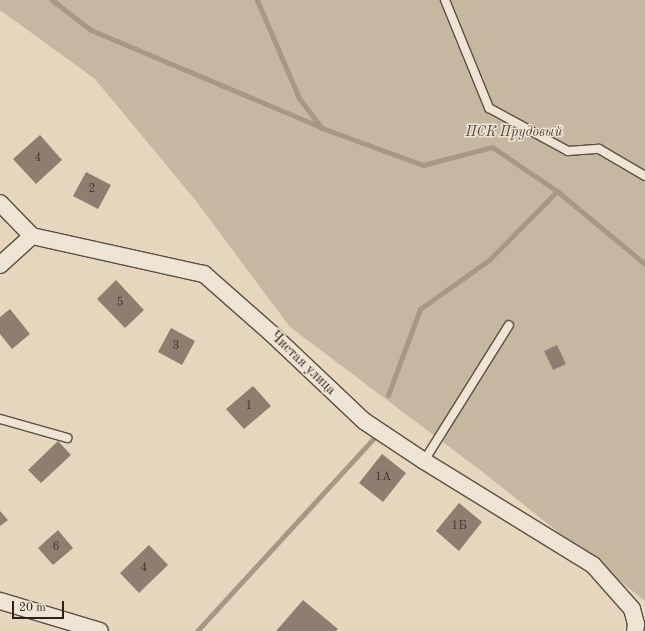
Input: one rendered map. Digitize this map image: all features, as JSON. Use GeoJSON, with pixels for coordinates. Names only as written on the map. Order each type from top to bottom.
{"type":"FeatureCollection","features":[{"type":"Feature","properties":{"kind":"street"},"geometry":{"type":"LineString","coordinates":[[0,202],[32,236],[0,265]]}},
{"type":"Feature","properties":{"kind":"street","name":"Чистая улица"},"geometry":{"type":"LineString","coordinates":[[32,236],[204,274],[272,334],[364,421],[424,461],[593,565],[632,609],[636,624],[635,631]]}},
{"type":"Feature","properties":{"kind":"street"},"geometry":{"type":"LineString","coordinates":[[0,601],[100,631]]}},
{"type":"Feature","properties":{"kind":"lane"},"geometry":{"type":"LineString","coordinates":[[445,0],[490,108],[568,151],[599,149],[645,176]]}},
{"type":"Feature","properties":{"kind":"lane"},"geometry":{"type":"LineString","coordinates":[[424,461],[510,325]]}},
{"type":"Feature","properties":{"kind":"lane"},"geometry":{"type":"LineString","coordinates":[[0,419],[67,438]]}},
{"type":"Feature","properties":{"kind":"green space","name":"ПСК Прудовый"},"geometry":{"type":"Polygon","coordinates":[[[0,0],[645,0],[645,601],[480,470],[290,327],[196,201],[95,79],[0,10],[0,0]]]}},
{"type":"Feature","properties":{"kind":"building"},"geometry":{"type":"Polygon","coordinates":[[[40,135],[62,160],[36,184],[13,159],[40,135]]]}},
{"type":"Feature","properties":{"kind":"building"},"geometry":{"type":"Polygon","coordinates":[[[86,172],[111,185],[98,209],[73,196],[86,172]]]}},
{"type":"Feature","properties":{"kind":"building"},"geometry":{"type":"Polygon","coordinates":[[[116,280],[144,310],[125,328],[97,299],[116,280]]]}},
{"type":"Feature","properties":{"kind":"building"},"geometry":{"type":"Polygon","coordinates":[[[10,309],[30,334],[12,349],[0,334],[0,317],[10,309]]]}},
{"type":"Feature","properties":{"kind":"building"},"geometry":{"type":"Polygon","coordinates":[[[171,328],[195,341],[182,365],[158,352],[171,328]]]}},
{"type":"Feature","properties":{"kind":"building"},"geometry":{"type":"Polygon","coordinates":[[[557,345],[566,364],[553,370],[544,351],[557,345]]]}},
{"type":"Feature","properties":{"kind":"building"},"geometry":{"type":"Polygon","coordinates":[[[253,386],[271,406],[244,429],[226,409],[253,386]]]}},
{"type":"Feature","properties":{"kind":"building"},"geometry":{"type":"Polygon","coordinates":[[[58,441],[71,455],[41,483],[28,470],[58,441]]]}},
{"type":"Feature","properties":{"kind":"building"},"geometry":{"type":"Polygon","coordinates":[[[382,454],[406,473],[383,502],[359,483],[382,454]]]}},
{"type":"Feature","properties":{"kind":"building"},"geometry":{"type":"Polygon","coordinates":[[[459,503],[482,522],[459,551],[436,531],[459,503]]]}},
{"type":"Feature","properties":{"kind":"building"},"geometry":{"type":"Polygon","coordinates":[[[0,511],[8,520],[0,526],[0,511]]]}},
{"type":"Feature","properties":{"kind":"building"},"geometry":{"type":"Polygon","coordinates":[[[58,530],[73,548],[53,565],[38,548],[58,530]]]}},
{"type":"Feature","properties":{"kind":"building"},"geometry":{"type":"Polygon","coordinates":[[[149,545],[168,565],[139,593],[120,573],[149,545]]]}},
{"type":"Feature","properties":{"kind":"building"},"geometry":{"type":"Polygon","coordinates":[[[303,600],[338,629],[336,631],[276,631],[303,600]]]}},
{"type":"Feature","properties":{"kind":"waterway"},"geometry":{"type":"LineString","coordinates":[[52,0],[91,30],[321,127]]}},
{"type":"Feature","properties":{"kind":"waterway"},"geometry":{"type":"LineString","coordinates":[[257,0],[299,98],[322,128],[423,165],[492,147],[557,191],[645,264]]}},
{"type":"Feature","properties":{"kind":"waterway"},"geometry":{"type":"LineString","coordinates":[[388,395],[420,309],[489,260],[557,191]]}},
{"type":"Feature","properties":{"kind":"waterway"},"geometry":{"type":"LineString","coordinates":[[197,631],[375,437]]}}]}
